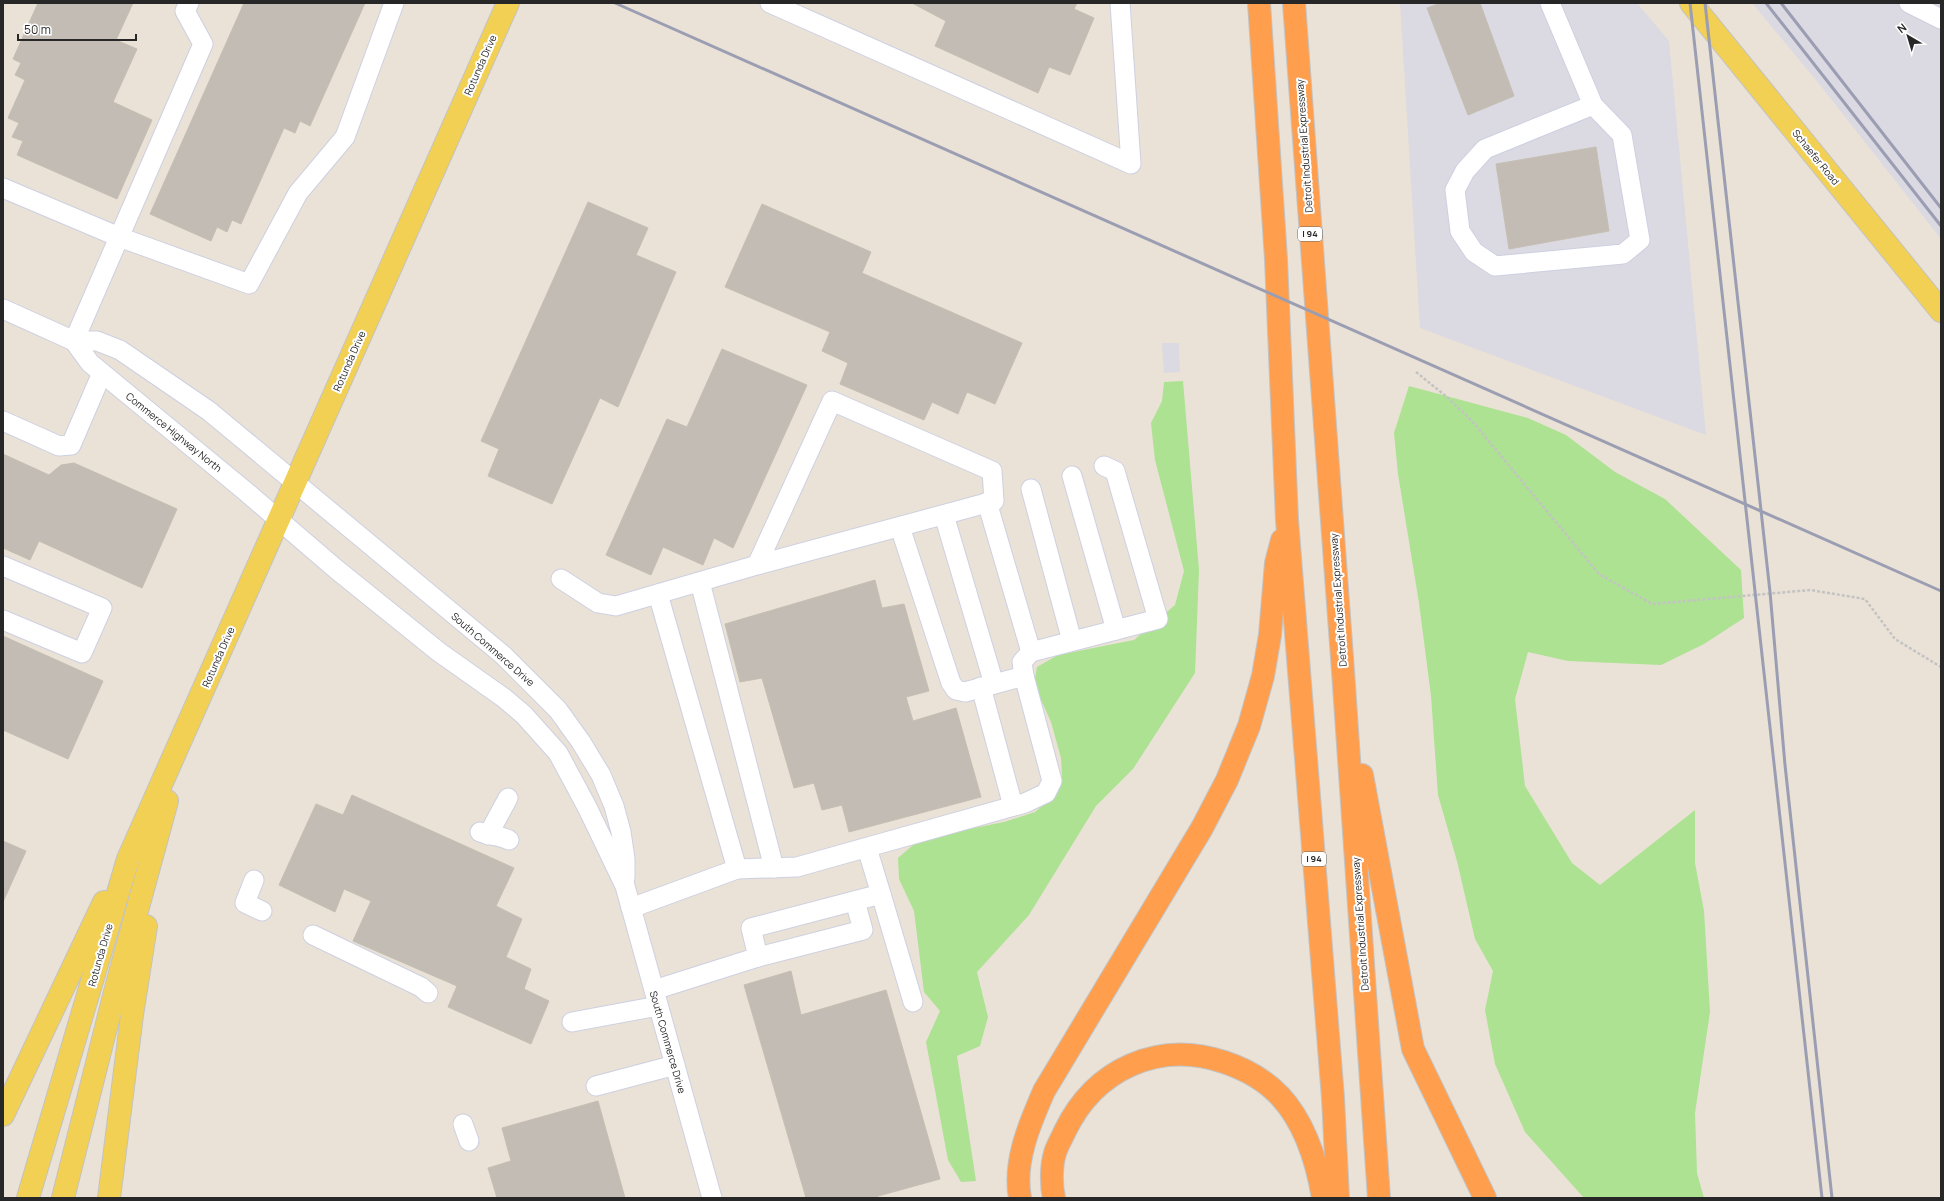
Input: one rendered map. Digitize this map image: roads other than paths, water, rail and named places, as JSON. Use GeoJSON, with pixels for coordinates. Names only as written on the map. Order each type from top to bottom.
{"type":"FeatureCollection","features":[{"type":"Feature","properties":{"kind":"highway","name":"I 94"},"geometry":{"type":"LineString","coordinates":[[1259,3],[1276,259],[1287,520],[1333,1098],[1338,1198]]}},
{"type":"Feature","properties":{"kind":"highway","name":"Detroit Industrial Expressway"},"geometry":{"type":"LineString","coordinates":[[1294,3],[1343,671],[1379,1198]]}},
{"type":"Feature","properties":{"kind":"highway"},"geometry":{"type":"LineString","coordinates":[[1020,1198],[1020,1171],[1024,1145],[1030,1122],[1044,1091],[1202,828],[1227,780],[1249,726],[1263,676],[1270,635],[1276,564],[1287,520]]}},
{"type":"Feature","properties":{"kind":"highway"},"geometry":{"type":"LineString","coordinates":[[1343,671],[1413,1049],[1485,1198]]}},
{"type":"Feature","properties":{"kind":"highway"},"geometry":{"type":"LineString","coordinates":[[1054,1198],[1051,1189],[1055,1153],[1072,1118],[1085,1100],[1108,1078],[1129,1066],[1156,1056],[1175,1054],[1198,1055],[1220,1060],[1248,1072],[1269,1085],[1292,1110],[1304,1132],[1318,1171],[1323,1198]]}},
{"type":"Feature","properties":{"kind":"main road","name":"Rotunda Drive"},"geometry":{"type":"LineString","coordinates":[[28,1198],[128,859],[508,3]]}},
{"type":"Feature","properties":{"kind":"main road","name":"Schaefer Road"},"geometry":{"type":"LineString","coordinates":[[1691,3],[1941,311]]}},
{"type":"Feature","properties":{"kind":"main road","name":"Rotunda Drive"},"geometry":{"type":"LineString","coordinates":[[63,1198],[161,820],[190,719]]}},
{"type":"Feature","properties":{"kind":"main road"},"geometry":{"type":"LineString","coordinates":[[3,1115],[103,905],[123,850],[154,780],[190,719]]}},
{"type":"Feature","properties":{"kind":"main road"},"geometry":{"type":"LineString","coordinates":[[109,1198],[142,942],[162,860],[161,820]]}},
{"type":"Feature","properties":{"kind":"street"},"geometry":{"type":"LineString","coordinates":[[74,341],[203,44],[185,11],[189,3]]}},
{"type":"Feature","properties":{"kind":"street"},"geometry":{"type":"LineString","coordinates":[[3,188],[119,236],[249,284],[298,193],[345,137],[394,3]]}},
{"type":"Feature","properties":{"kind":"street"},"geometry":{"type":"LineString","coordinates":[[770,3],[1131,164],[1120,3]]}},
{"type":"Feature","properties":{"kind":"street"},"geometry":{"type":"LineString","coordinates":[[1550,3],[1593,105],[1622,135],[1640,240],[1623,254],[1495,266],[1474,252],[1460,231],[1455,190],[1465,171],[1484,149],[1593,105]]}},
{"type":"Feature","properties":{"kind":"street"},"geometry":{"type":"LineString","coordinates":[[1910,3],[1941,18]]}},
{"type":"Feature","properties":{"kind":"street","name":"Commerce Highway North"},"geometry":{"type":"LineString","coordinates":[[3,309],[74,341],[97,341],[120,350],[209,411],[295,483]]}},
{"type":"Feature","properties":{"kind":"street","name":"Commerce Highway North"},"geometry":{"type":"LineString","coordinates":[[74,341],[90,363],[279,520]]}},
{"type":"Feature","properties":{"kind":"street"},"geometry":{"type":"LineString","coordinates":[[3,421],[59,446],[71,445],[102,373]]}},
{"type":"Feature","properties":{"kind":"street"},"geometry":{"type":"LineString","coordinates":[[561,579],[598,603],[616,606],[757,565],[994,501],[992,471],[832,401],[757,565]]}},
{"type":"Feature","properties":{"kind":"street"},"geometry":{"type":"LineString","coordinates":[[631,908],[737,869],[797,867],[1013,806],[1036,799],[1046,793],[1052,781],[1024,676],[1022,662],[1031,652],[1158,619],[1114,471],[1104,466]]}},
{"type":"Feature","properties":{"kind":"street"},"geometry":{"type":"LineString","coordinates":[[1072,476],[1116,630]]}},
{"type":"Feature","properties":{"kind":"street","name":"South Commerce Drive"},"geometry":{"type":"LineString","coordinates":[[295,483],[503,655],[558,710],[581,742],[601,775],[614,806],[621,832],[624,852],[625,886]]}},
{"type":"Feature","properties":{"kind":"street"},"geometry":{"type":"LineString","coordinates":[[1031,489],[1072,641]]}},
{"type":"Feature","properties":{"kind":"street"},"geometry":{"type":"LineString","coordinates":[[987,502],[1031,652]]}},
{"type":"Feature","properties":{"kind":"street"},"geometry":{"type":"LineString","coordinates":[[944,515],[988,686],[1013,806]]}},
{"type":"Feature","properties":{"kind":"street","name":"South Commerce Drive"},"geometry":{"type":"LineString","coordinates":[[279,520],[336,569],[439,652],[504,698],[542,733],[567,768],[625,886],[712,1198]]}},
{"type":"Feature","properties":{"kind":"street"},"geometry":{"type":"LineString","coordinates":[[900,527],[950,683],[956,690],[964,692],[1024,676]]}},
{"type":"Feature","properties":{"kind":"street"},"geometry":{"type":"LineString","coordinates":[[3,566],[102,608],[82,654],[3,620]]}},
{"type":"Feature","properties":{"kind":"street"},"geometry":{"type":"LineString","coordinates":[[700,582],[774,868]]}},
{"type":"Feature","properties":{"kind":"street"},"geometry":{"type":"LineString","coordinates":[[658,594],[737,869]]}},
{"type":"Feature","properties":{"kind":"street"},"geometry":{"type":"LineString","coordinates":[[508,798],[484,834],[499,835],[509,840]]}},
{"type":"Feature","properties":{"kind":"street"},"geometry":{"type":"LineString","coordinates":[[868,848],[913,1002]]}},
{"type":"Feature","properties":{"kind":"street"},"geometry":{"type":"LineString","coordinates":[[254,880],[245,903],[262,911]]}},
{"type":"Feature","properties":{"kind":"street"},"geometry":{"type":"LineString","coordinates":[[758,957],[751,928],[881,894]]}},
{"type":"Feature","properties":{"kind":"street"},"geometry":{"type":"LineString","coordinates":[[572,1022],[656,998],[758,957],[863,930],[855,901]]}},
{"type":"Feature","properties":{"kind":"street"},"geometry":{"type":"LineString","coordinates":[[313,936],[421,987],[428,993]]}},
{"type":"Feature","properties":{"kind":"street"},"geometry":{"type":"LineString","coordinates":[[596,1086],[675,1066]]}},
{"type":"Feature","properties":{"kind":"railway"},"geometry":{"type":"LineString","coordinates":[[615,3],[1941,591]]}},
{"type":"Feature","properties":{"kind":"railway"},"geometry":{"type":"LineString","coordinates":[[1690,3],[1822,1198]]}},
{"type":"Feature","properties":{"kind":"railway"},"geometry":{"type":"LineString","coordinates":[[1705,3],[1770,592],[1785,765],[1832,1198]]}},
{"type":"Feature","properties":{"kind":"railway"},"geometry":{"type":"LineString","coordinates":[[1766,3],[1941,226]]}},
{"type":"Feature","properties":{"kind":"railway"},"geometry":{"type":"LineString","coordinates":[[1781,3],[1941,208]]}}]}
